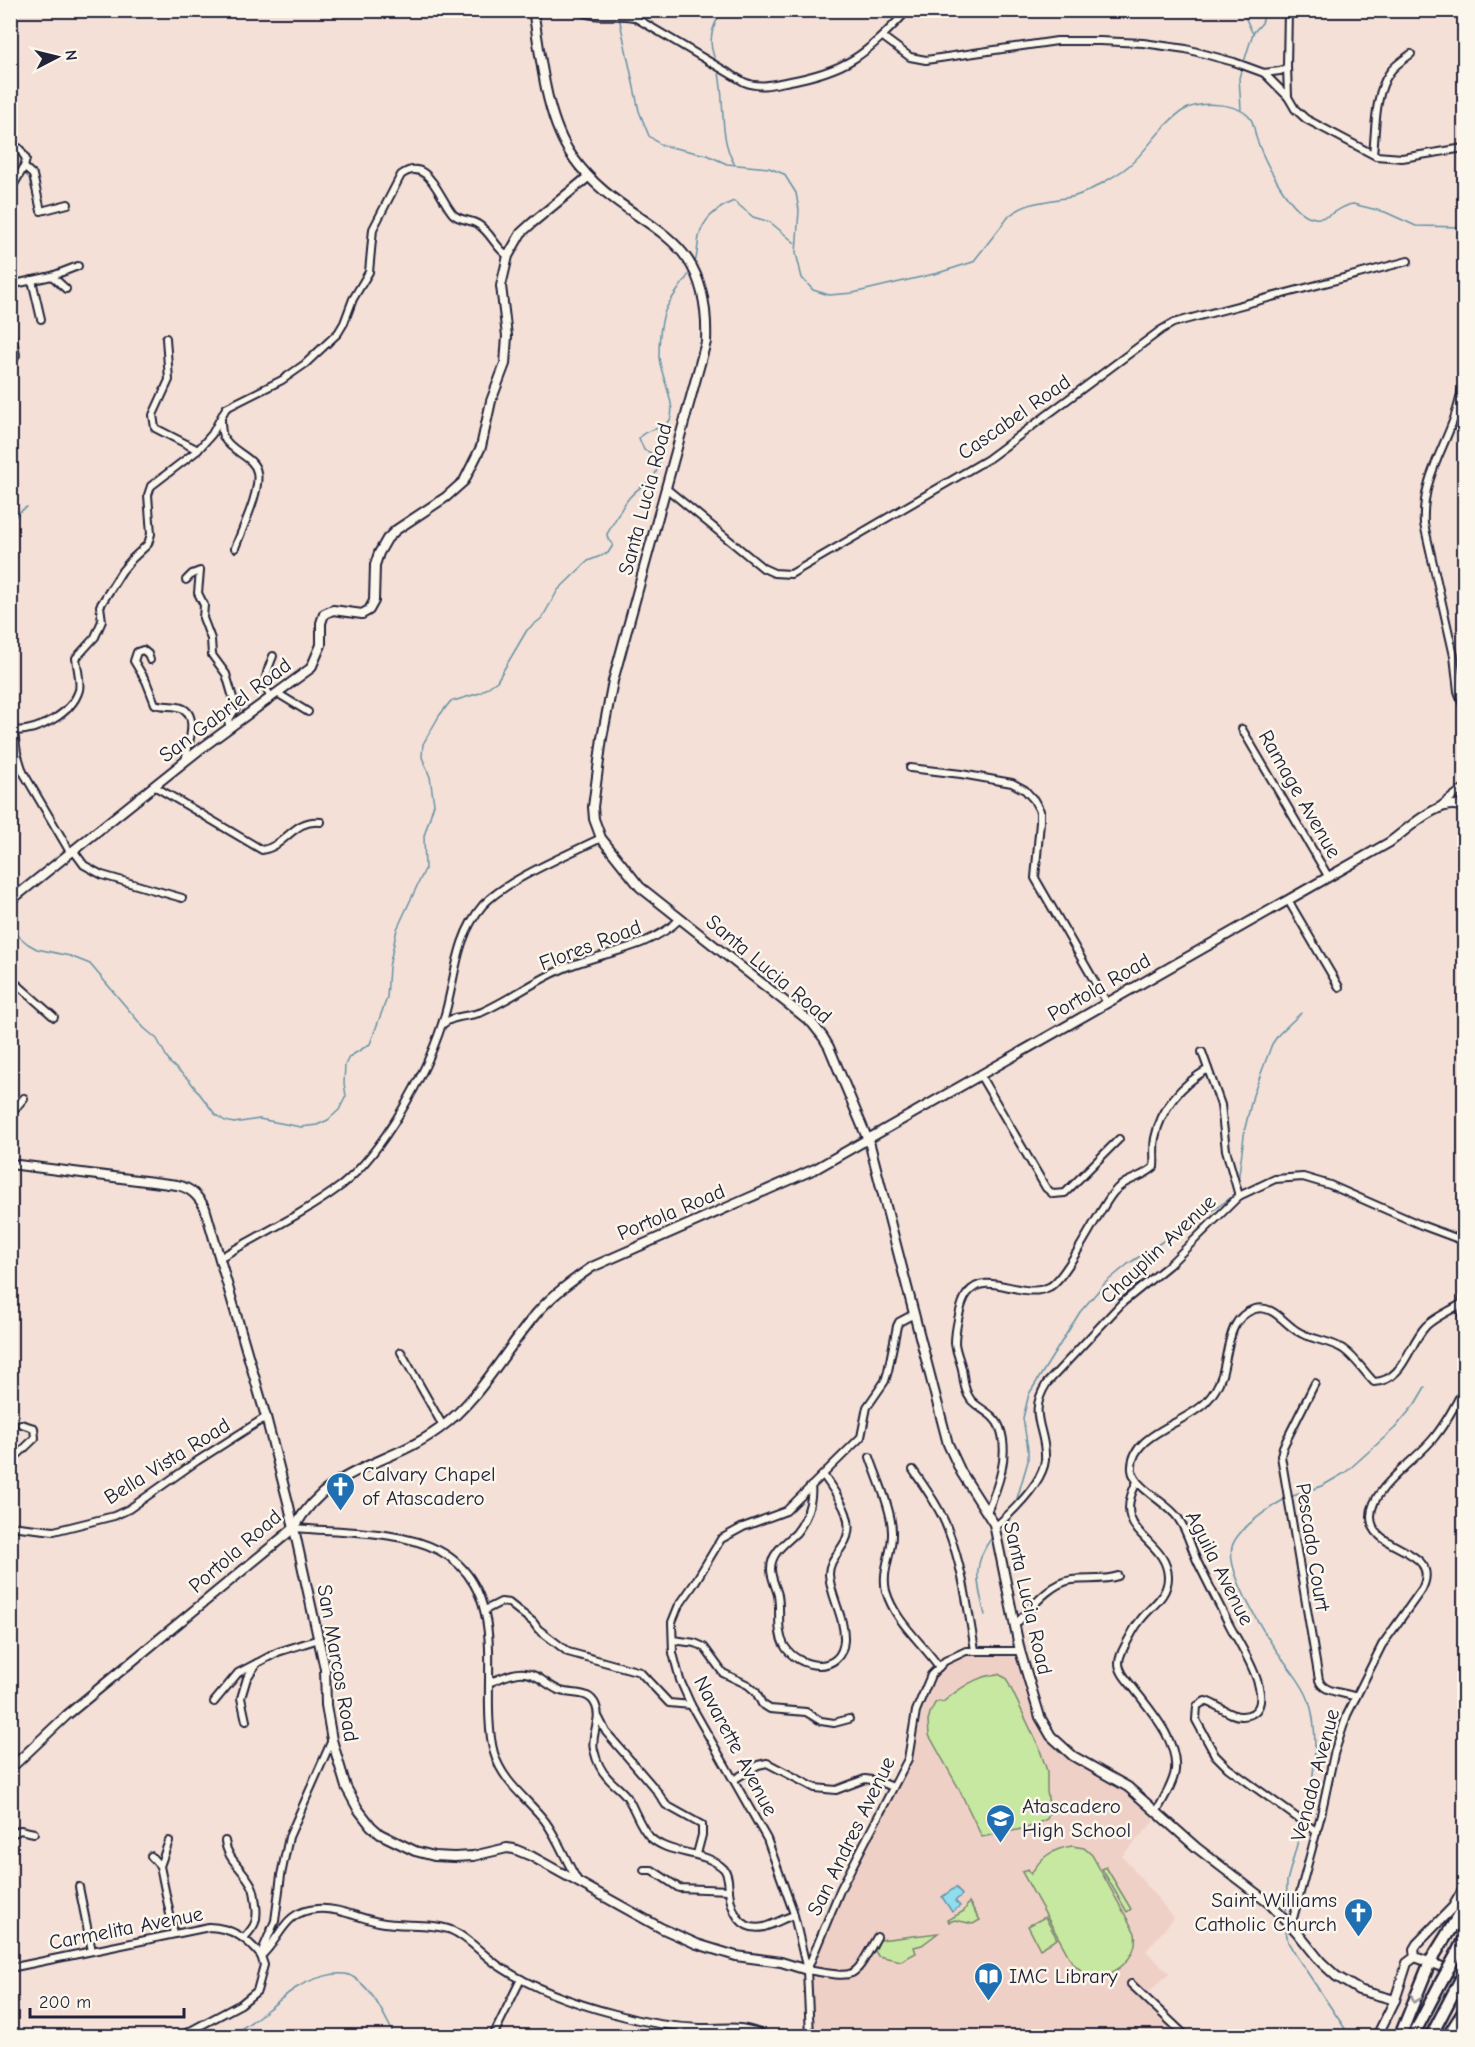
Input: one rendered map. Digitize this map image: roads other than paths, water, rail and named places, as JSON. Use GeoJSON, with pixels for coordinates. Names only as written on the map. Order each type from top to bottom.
{"type":"FeatureCollection","features":[{"type":"Feature","properties":{"kind":"highway"},"geometry":{"type":"LineString","coordinates":[[1400,2037],[1430,1962],[1464,1906]]}},
{"type":"Feature","properties":{"kind":"highway"},"geometry":{"type":"LineString","coordinates":[[1413,2037],[1464,1938]]}},
{"type":"Feature","properties":{"kind":"highway"},"geometry":{"type":"LineString","coordinates":[[1431,2037],[1464,1974]]}},
{"type":"Feature","properties":{"kind":"highway"},"geometry":{"type":"LineString","coordinates":[[1448,2037],[1464,2011]]}},
{"type":"Feature","properties":{"kind":"street","name":"Santa Lucia Road"},"geometry":{"type":"LineString","coordinates":[[533,10],[550,104],[566,147],[588,177],[611,197],[667,235],[688,259],[702,287],[707,315],[706,342],[608,704],[593,807],[594,819],[601,838],[640,887],[812,1023],[829,1047],[868,1141],[948,1444],[961,1472],[995,1527],[1020,1651],[1040,1717],[1055,1742],[1072,1756],[1128,1787],[1197,1848],[1270,1904],[1321,1962],[1343,1981],[1367,1993],[1395,2000]]}},
{"type":"Feature","properties":{"kind":"street"},"geometry":{"type":"LineString","coordinates":[[578,10],[594,17],[624,15],[634,17],[744,82],[753,85],[767,85],[826,74],[856,58],[883,37],[908,10]]}},
{"type":"Feature","properties":{"kind":"street"},"geometry":{"type":"LineString","coordinates":[[1288,10],[1288,97]]}},
{"type":"Feature","properties":{"kind":"street"},"geometry":{"type":"LineString","coordinates":[[883,37],[904,53],[918,60],[935,60],[1057,41],[1143,42],[1186,49],[1264,73],[1288,97],[1294,109],[1306,118],[1373,154],[1390,159],[1464,148]]}},
{"type":"Feature","properties":{"kind":"street"},"geometry":{"type":"LineString","coordinates":[[1373,154],[1378,105],[1384,83],[1389,72],[1411,54]]}},
{"type":"Feature","properties":{"kind":"street"},"geometry":{"type":"LineString","coordinates":[[1264,73],[1280,71],[1287,66]]}},
{"type":"Feature","properties":{"kind":"street"},"geometry":{"type":"LineString","coordinates":[[10,147],[23,151],[26,159],[10,191]]}},
{"type":"Feature","properties":{"kind":"street"},"geometry":{"type":"LineString","coordinates":[[24,167],[33,176],[40,211],[68,204]]}},
{"type":"Feature","properties":{"kind":"street"},"geometry":{"type":"LineString","coordinates":[[15,731],[47,722],[72,704],[80,689],[76,658],[95,637],[102,621],[100,606],[132,559],[148,544],[152,534],[148,495],[151,486],[198,450],[212,434],[226,408],[282,380],[305,364],[338,333],[353,299],[369,272],[373,229],[401,176],[408,170],[424,172],[451,212],[458,218],[478,224],[499,250],[508,256]]}},
{"type":"Feature","properties":{"kind":"street","name":"San Gabriel Road"},"geometry":{"type":"LineString","coordinates":[[10,901],[185,761],[311,668],[321,645],[321,623],[324,614],[333,610],[362,614],[369,610],[374,601],[375,565],[387,539],[396,530],[446,497],[464,481],[482,447],[491,401],[505,364],[507,336],[501,286],[508,256],[521,233],[588,177]]}},
{"type":"Feature","properties":{"kind":"street","name":"Cascabel Road"},"geometry":{"type":"LineString","coordinates":[[667,489],[763,568],[774,573],[791,574],[988,459],[1173,323],[1408,261]]}},
{"type":"Feature","properties":{"kind":"street"},"geometry":{"type":"LineString","coordinates":[[10,285],[52,276],[78,266]]}},
{"type":"Feature","properties":{"kind":"street"},"geometry":{"type":"LineString","coordinates":[[52,276],[66,289]]}},
{"type":"Feature","properties":{"kind":"street"},"geometry":{"type":"LineString","coordinates":[[32,280],[41,319]]}},
{"type":"Feature","properties":{"kind":"street"},"geometry":{"type":"LineString","coordinates":[[10,324],[16,355],[10,367]]}},
{"type":"Feature","properties":{"kind":"street"},"geometry":{"type":"LineString","coordinates":[[166,338],[169,380],[153,415],[155,428],[198,450]]}},
{"type":"Feature","properties":{"kind":"street"},"geometry":{"type":"LineString","coordinates":[[1462,388],[1452,427],[1428,481],[1423,509],[1424,524],[1454,656],[1458,691],[1464,708]]}},
{"type":"Feature","properties":{"kind":"street"},"geometry":{"type":"LineString","coordinates":[[220,417],[222,435],[233,450],[249,459],[257,471],[256,488],[235,548]]}},
{"type":"Feature","properties":{"kind":"street"},"geometry":{"type":"LineString","coordinates":[[186,580],[192,574],[200,571],[198,593],[204,605],[203,618],[211,639],[212,655],[226,674],[236,708],[228,721],[230,727]]}},
{"type":"Feature","properties":{"kind":"street"},"geometry":{"type":"LineString","coordinates":[[150,660],[148,654],[143,650],[137,652],[134,661],[146,681],[155,704],[163,707],[179,707],[188,711],[193,720],[185,761]]}},
{"type":"Feature","properties":{"kind":"street"},"geometry":{"type":"LineString","coordinates":[[273,656],[266,677],[265,689],[274,696],[308,712]]}},
{"type":"Feature","properties":{"kind":"street"},"geometry":{"type":"LineString","coordinates":[[10,705],[18,753],[26,779],[72,851],[84,865],[102,875],[182,898]]}},
{"type":"Feature","properties":{"kind":"street","name":"Ramage Avenue"},"geometry":{"type":"LineString","coordinates":[[1242,729],[1328,876]]}},
{"type":"Feature","properties":{"kind":"street"},"geometry":{"type":"LineString","coordinates":[[910,768],[1012,783],[1025,790],[1034,800],[1040,811],[1035,878],[1107,1003]]}},
{"type":"Feature","properties":{"kind":"street"},"geometry":{"type":"LineString","coordinates":[[154,786],[262,850],[269,849],[298,826],[312,821],[321,822]]}},
{"type":"Feature","properties":{"kind":"street","name":"Portola Road"},"geometry":{"type":"LineString","coordinates":[[10,1769],[67,1714],[294,1528],[314,1500],[332,1484],[352,1472],[406,1449],[443,1426],[468,1404],[492,1376],[537,1313],[565,1286],[592,1267],[794,1179],[868,1141],[1390,842],[1464,788]]}},
{"type":"Feature","properties":{"kind":"street"},"geometry":{"type":"LineString","coordinates":[[1438,807],[1452,804],[1464,808]]}},
{"type":"Feature","properties":{"kind":"street"},"geometry":{"type":"LineString","coordinates":[[221,1257],[319,1200],[354,1173],[381,1140],[418,1081],[442,1024],[455,963],[471,922],[481,908],[494,895],[520,879],[601,838]]}},
{"type":"Feature","properties":{"kind":"street"},"geometry":{"type":"LineString","coordinates":[[1288,900],[1339,987]]}},
{"type":"Feature","properties":{"kind":"street","name":"Flores Road"},"geometry":{"type":"LineString","coordinates":[[442,1024],[448,1020],[481,1013],[567,967],[653,939],[680,919]]}},
{"type":"Feature","properties":{"kind":"street"},"geometry":{"type":"LineString","coordinates":[[10,978],[54,1017]]}},
{"type":"Feature","properties":{"kind":"street"},"geometry":{"type":"LineString","coordinates":[[1202,1052],[1221,1105],[1226,1150],[1239,1196]]}},
{"type":"Feature","properties":{"kind":"street"},"geometry":{"type":"LineString","coordinates":[[987,1512],[997,1490],[1003,1463],[1002,1439],[1000,1428],[994,1417],[972,1401],[964,1386],[955,1340],[965,1297],[974,1288],[991,1283],[1026,1292],[1040,1291],[1053,1285],[1065,1272],[1088,1231],[1114,1192],[1126,1181],[1149,1172],[1154,1167],[1155,1137],[1162,1115],[1171,1100],[1193,1078],[1208,1070]]}},
{"type":"Feature","properties":{"kind":"street"},"geometry":{"type":"LineString","coordinates":[[980,1075],[1046,1188],[1053,1194],[1065,1193],[1069,1190],[1119,1139]]}},
{"type":"Feature","properties":{"kind":"street"},"geometry":{"type":"LineString","coordinates":[[10,1115],[24,1098]]}},
{"type":"Feature","properties":{"kind":"street","name":"San Marcos Road"},"geometry":{"type":"LineString","coordinates":[[10,1164],[177,1185],[189,1189],[205,1208],[266,1418],[294,1528],[325,1669],[326,1705],[332,1740],[346,1787],[358,1809],[380,1834],[406,1848],[434,1856],[473,1856],[500,1848],[514,1849],[531,1856],[661,1928],[697,1944],[736,1956],[781,1962],[807,1970]]}},
{"type":"Feature","properties":{"kind":"street","name":"Chauplin Avenue"},"geometry":{"type":"LineString","coordinates":[[995,1527],[1026,1495],[1042,1470],[1045,1455],[1037,1410],[1040,1395],[1047,1383],[1122,1303],[1170,1265],[1239,1196],[1275,1179],[1288,1177],[1310,1179],[1347,1191],[1408,1220],[1464,1241]]}},
{"type":"Feature","properties":{"kind":"street"},"geometry":{"type":"LineString","coordinates":[[1464,1292],[1461,1304],[1464,1327]]}},
{"type":"Feature","properties":{"kind":"street"},"geometry":{"type":"LineString","coordinates":[[1157,1811],[1175,1772],[1173,1753],[1161,1724],[1120,1670],[1119,1665],[1121,1653],[1140,1620],[1154,1607],[1167,1584],[1167,1570],[1159,1555],[1132,1523],[1130,1499],[1137,1482],[1132,1466],[1137,1452],[1146,1442],[1207,1401],[1222,1375],[1234,1327],[1249,1312],[1261,1308],[1273,1311],[1305,1336],[1343,1349],[1354,1358],[1374,1382],[1382,1382],[1393,1376],[1400,1368],[1422,1330],[1429,1323],[1461,1304]]}},
{"type":"Feature","properties":{"kind":"street","name":"Navarette Avenue"},"geometry":{"type":"LineString","coordinates":[[807,1970],[794,1915],[767,1839],[691,1705],[680,1680],[673,1653],[672,1622],[678,1607],[721,1539],[760,1519],[782,1513],[824,1476],[841,1455],[861,1437],[867,1407],[885,1381],[897,1326],[899,1322],[914,1314]]}},
{"type":"Feature","properties":{"kind":"street"},"geometry":{"type":"LineString","coordinates":[[401,1352],[443,1426]]}},
{"type":"Feature","properties":{"kind":"street","name":"Pescado Court"},"geometry":{"type":"LineString","coordinates":[[1316,1383],[1283,1447],[1281,1456],[1318,1680],[1320,1686],[1325,1689],[1356,1697]]}},
{"type":"Feature","properties":{"kind":"street","name":"Venado Avenue"},"geometry":{"type":"LineString","coordinates":[[1291,1926],[1317,1832],[1334,1754],[1347,1715],[1382,1645],[1422,1589],[1426,1576],[1419,1560],[1376,1533],[1371,1520],[1372,1508],[1389,1483],[1437,1435],[1464,1388]]}},
{"type":"Feature","properties":{"kind":"street","name":"Bella Vista Road"},"geometry":{"type":"LineString","coordinates":[[10,1526],[54,1531],[114,1516],[129,1509],[197,1461],[266,1418]]}},
{"type":"Feature","properties":{"kind":"street"},"geometry":{"type":"LineString","coordinates":[[10,1462],[35,1438],[34,1428],[21,1424]]}},
{"type":"Feature","properties":{"kind":"street"},"geometry":{"type":"LineString","coordinates":[[870,1457],[892,1524],[892,1542],[885,1573],[886,1591],[905,1625],[939,1667]]}},
{"type":"Feature","properties":{"kind":"street"},"geometry":{"type":"LineString","coordinates":[[913,1470],[935,1503],[948,1530],[957,1557],[975,1650]]}},
{"type":"Feature","properties":{"kind":"street"},"geometry":{"type":"LineString","coordinates":[[812,1486],[803,1522],[775,1554],[771,1570],[778,1596],[779,1628],[784,1646],[797,1659],[824,1666],[836,1660],[843,1646],[843,1625],[829,1573],[831,1561],[843,1544],[849,1528],[843,1507],[824,1476]]}},
{"type":"Feature","properties":{"kind":"street","name":"Aguila Avenue"},"geometry":{"type":"LineString","coordinates":[[1137,1482],[1171,1509],[1184,1526],[1197,1561],[1256,1674],[1260,1701],[1257,1708],[1250,1714],[1237,1716],[1204,1701],[1197,1706],[1196,1720],[1211,1751],[1228,1768],[1317,1832]]}},
{"type":"Feature","properties":{"kind":"street"},"geometry":{"type":"LineString","coordinates":[[294,1528],[390,1536],[436,1548],[453,1558],[467,1572],[485,1610],[488,1630],[491,1734],[494,1751],[500,1767],[513,1788],[546,1822],[579,1883]]}},
{"type":"Feature","properties":{"kind":"street"},"geometry":{"type":"LineString","coordinates":[[1014,1626],[1054,1587],[1069,1580],[1109,1579],[1118,1576]]}},
{"type":"Feature","properties":{"kind":"street"},"geometry":{"type":"LineString","coordinates":[[485,1610],[501,1602],[509,1603],[568,1652],[640,1672],[669,1702],[691,1705]]}},
{"type":"Feature","properties":{"kind":"street"},"geometry":{"type":"LineString","coordinates":[[214,1702],[238,1672],[278,1652],[318,1639]]}},
{"type":"Feature","properties":{"kind":"street"},"geometry":{"type":"LineString","coordinates":[[673,1640],[695,1643],[704,1647],[723,1673],[748,1685],[756,1692],[762,1704],[770,1709],[806,1713],[821,1721],[834,1723],[849,1719]]}},
{"type":"Feature","properties":{"kind":"street","name":"San Andres Avenue"},"geometry":{"type":"LineString","coordinates":[[810,2037],[807,1970],[842,1888],[908,1759],[914,1716],[931,1675],[959,1653],[975,1650],[1020,1651]]}},
{"type":"Feature","properties":{"kind":"street"},"geometry":{"type":"LineString","coordinates":[[246,1721],[241,1698],[247,1678],[258,1662]]}},
{"type":"Feature","properties":{"kind":"street"},"geometry":{"type":"LineString","coordinates":[[490,1682],[520,1672],[531,1674],[560,1691],[581,1693],[590,1698],[596,1705],[606,1732],[666,1805],[702,1825],[697,1854]]}},
{"type":"Feature","properties":{"kind":"street"},"geometry":{"type":"LineString","coordinates":[[599,1718],[593,1740],[601,1769],[607,1778],[626,1795],[647,1833],[663,1844],[697,1854],[724,1870],[735,1916],[749,1926],[763,1927],[794,1915]]}},
{"type":"Feature","properties":{"kind":"street"},"geometry":{"type":"LineString","coordinates":[[181,2037],[241,2004],[257,1991],[264,1965],[261,1956],[263,1947],[275,1921],[289,1837],[332,1740]]}},
{"type":"Feature","properties":{"kind":"street"},"geometry":{"type":"LineString","coordinates":[[735,1779],[758,1765],[767,1763],[815,1788],[836,1790],[865,1779],[893,1787]]}},
{"type":"Feature","properties":{"kind":"street"},"geometry":{"type":"LineString","coordinates":[[10,1835],[20,1830],[34,1833]]}},
{"type":"Feature","properties":{"kind":"street"},"geometry":{"type":"LineString","coordinates":[[160,1866],[169,1841]]}},
{"type":"Feature","properties":{"kind":"street"},"geometry":{"type":"LineString","coordinates":[[225,1841],[226,1850],[254,1889],[257,1918],[255,1926],[244,1938]]}},
{"type":"Feature","properties":{"kind":"street"},"geometry":{"type":"LineString","coordinates":[[151,1856],[160,1866],[174,1934]]}},
{"type":"Feature","properties":{"kind":"street"},"geometry":{"type":"LineString","coordinates":[[644,1870],[652,1870],[679,1888],[729,1890]]}},
{"type":"Feature","properties":{"kind":"street"},"geometry":{"type":"LineString","coordinates":[[79,1887],[92,1951]]}},
{"type":"Feature","properties":{"kind":"street"},"geometry":{"type":"LineString","coordinates":[[1415,1957],[1414,1949],[1420,1939],[1453,1907],[1464,1888]]}},
{"type":"Feature","properties":{"kind":"street"},"geometry":{"type":"LineString","coordinates":[[261,1956],[268,1950],[291,1917],[307,1910],[321,1908],[381,1923],[452,1930],[493,1963],[521,1979],[554,1994],[621,2016],[690,2027],[737,2027],[753,2030],[766,2037]]}},
{"type":"Feature","properties":{"kind":"street","name":"Carmelita Avenue"},"geometry":{"type":"LineString","coordinates":[[10,1968],[199,1929],[219,1928],[244,1938],[261,1956]]}},
{"type":"Feature","properties":{"kind":"street"},"geometry":{"type":"LineString","coordinates":[[807,1970],[839,1975],[853,1973],[864,1962],[877,1937]]}},
{"type":"Feature","properties":{"kind":"street"},"geometry":{"type":"LineString","coordinates":[[1415,1957],[1464,1974]]}},
{"type":"Feature","properties":{"kind":"street"},"geometry":{"type":"LineString","coordinates":[[1377,2037],[1395,2000],[1407,1963],[1415,1957]]}},
{"type":"Feature","properties":{"kind":"street"},"geometry":{"type":"LineString","coordinates":[[493,2037],[521,1979]]}},
{"type":"Feature","properties":{"kind":"street"},"geometry":{"type":"LineString","coordinates":[[1131,1984],[1186,2037]]}},
{"type":"Feature","properties":{"kind":"water"},"geometry":{"type":"Polygon","coordinates":[[[956,1887],[962,1895],[955,1901],[960,1906],[952,1912],[942,1897],[956,1887]]]}},
{"type":"Feature","properties":{"kind":"waterway"},"geometry":{"type":"LineString","coordinates":[[716,61],[711,41],[716,23],[723,10]]}},
{"type":"Feature","properties":{"kind":"waterway"},"geometry":{"type":"LineString","coordinates":[[1242,10],[1252,32]]}},
{"type":"Feature","properties":{"kind":"waterway"},"geometry":{"type":"LineString","coordinates":[[1244,62],[1253,33],[1262,23],[1266,10]]}},
{"type":"Feature","properties":{"kind":"waterway"},"geometry":{"type":"LineString","coordinates":[[619,17],[639,111],[649,136],[661,145],[707,155],[727,164],[769,168],[784,174],[796,193],[799,210],[796,253],[802,278],[813,290],[829,295],[853,293],[938,273],[973,262],[1010,215],[1017,210],[1032,204],[1075,196],[1096,187],[1131,164],[1179,113],[1193,106],[1210,104],[1238,109],[1250,118],[1272,173],[1288,198],[1306,215],[1315,218],[1325,217],[1353,204],[1385,212],[1416,226],[1464,227]]}},
{"type":"Feature","properties":{"kind":"waterway"},"geometry":{"type":"LineString","coordinates":[[1241,109],[1239,78],[1242,67]]}},
{"type":"Feature","properties":{"kind":"waterway"},"geometry":{"type":"LineString","coordinates":[[718,69],[724,130],[734,163]]}},
{"type":"Feature","properties":{"kind":"waterway"},"geometry":{"type":"LineString","coordinates":[[694,265],[699,237],[707,220],[722,207],[734,201],[753,217],[770,222],[795,243]]}},
{"type":"Feature","properties":{"kind":"waterway"},"geometry":{"type":"LineString","coordinates":[[10,929],[37,949],[70,956],[90,964],[144,1028],[157,1039],[170,1063],[189,1080],[215,1114],[225,1121],[234,1123],[259,1119],[301,1127],[317,1125],[328,1120],[339,1110],[346,1096],[345,1065],[349,1057],[370,1044],[387,998],[389,967],[397,929],[425,869],[424,836],[434,804],[430,777],[422,757],[423,744],[450,702],[480,693],[497,681],[527,630],[542,618],[558,590],[588,561],[608,553],[613,545],[607,534],[621,509],[630,496],[653,479],[659,465],[658,456],[644,450],[639,438],[646,432],[667,424],[672,414],[659,357],[661,328],[667,306],[690,272]]}},
{"type":"Feature","properties":{"kind":"waterway"},"geometry":{"type":"LineString","coordinates":[[10,523],[19,512],[27,507]]}},
{"type":"Feature","properties":{"kind":"waterway"},"geometry":{"type":"LineString","coordinates":[[1238,1182],[1245,1128],[1253,1095],[1272,1044],[1301,1013]]}},
{"type":"Feature","properties":{"kind":"waterway"},"geometry":{"type":"LineString","coordinates":[[1016,1502],[1028,1461],[1023,1418],[1029,1394],[1080,1312],[1105,1283],[1128,1264],[1215,1209],[1235,1192]]}},
{"type":"Feature","properties":{"kind":"waterway"},"geometry":{"type":"LineString","coordinates":[[1290,1497],[1322,1486],[1346,1472],[1395,1428],[1415,1404],[1425,1387]]}},
{"type":"Feature","properties":{"kind":"waterway"},"geometry":{"type":"LineString","coordinates":[[1285,1499],[1263,1513],[1240,1533],[1232,1547],[1232,1558],[1235,1572],[1249,1604],[1275,1648],[1301,1684],[1309,1701],[1315,1744],[1311,1790],[1304,1818]]}},
{"type":"Feature","properties":{"kind":"waterway"},"geometry":{"type":"LineString","coordinates":[[985,1615],[978,1574],[981,1556],[993,1536]]}},
{"type":"Feature","properties":{"kind":"waterway"},"geometry":{"type":"LineString","coordinates":[[1286,1915],[1287,1881],[1302,1826]]}},
{"type":"Feature","properties":{"kind":"waterway"},"geometry":{"type":"LineString","coordinates":[[1285,1926],[1288,1942],[1295,1954],[1350,2036]]}},
{"type":"Feature","properties":{"kind":"waterway"},"geometry":{"type":"LineString","coordinates":[[229,2036],[296,1988],[333,1974],[347,1975],[360,1982],[378,2004],[395,2036]]}},
{"type":"Feature","properties":{"kind":"place","name":"Calvary Chapel of Atascadero"},"geometry":{"type":"Point","coordinates":[341,1512]}},
{"type":"Feature","properties":{"kind":"place","name":"Atascadero High School"},"geometry":{"type":"Point","coordinates":[1001,1844]}},
{"type":"Feature","properties":{"kind":"place","name":"Saint Williams Catholic Church"},"geometry":{"type":"Point","coordinates":[1358,1938]}},
{"type":"Feature","properties":{"kind":"place","name":"IMC Library"},"geometry":{"type":"Point","coordinates":[988,2002]}}]}
